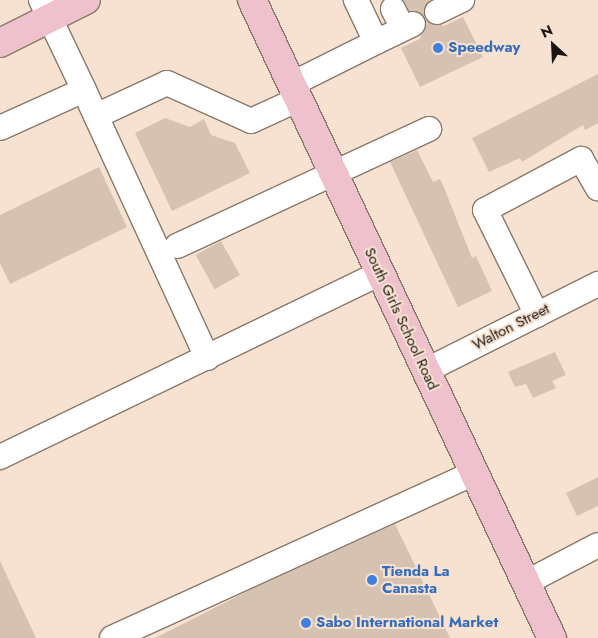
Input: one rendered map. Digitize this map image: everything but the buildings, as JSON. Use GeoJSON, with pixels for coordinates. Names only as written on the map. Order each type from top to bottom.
{"type":"FeatureCollection","features":[{"type":"Feature","properties":{"kind":"main road"},"geometry":{"type":"LineString","coordinates":[[0,43],[46,9],[86,0]]}},
{"type":"Feature","properties":{"kind":"main road","name":"South Girls School Road"},"geometry":{"type":"LineString","coordinates":[[252,0],[296,91],[332,174],[381,273],[425,371],[552,638]]}},
{"type":"Feature","properties":{"kind":"street"},"geometry":{"type":"LineString","coordinates":[[356,0],[376,42]]}},
{"type":"Feature","properties":{"kind":"street"},"geometry":{"type":"LineString","coordinates":[[46,9],[207,358]]}},
{"type":"Feature","properties":{"kind":"street"},"geometry":{"type":"LineString","coordinates":[[96,116],[166,83],[251,121],[376,42],[403,20]]}},
{"type":"Feature","properties":{"kind":"street"},"geometry":{"type":"LineString","coordinates":[[0,128],[84,90]]}},
{"type":"Feature","properties":{"kind":"street"},"geometry":{"type":"LineString","coordinates":[[178,246],[429,130]]}},
{"type":"Feature","properties":{"kind":"street"},"geometry":{"type":"LineString","coordinates":[[537,315],[485,210],[581,159],[598,188]]}},
{"type":"Feature","properties":{"kind":"street"},"geometry":{"type":"LineString","coordinates":[[0,456],[381,273]]}},
{"type":"Feature","properties":{"kind":"street","name":"Walton Street"},"geometry":{"type":"LineString","coordinates":[[425,371],[598,284]]}},
{"type":"Feature","properties":{"kind":"street"},"geometry":{"type":"LineString","coordinates":[[112,638],[474,473]]}},
{"type":"Feature","properties":{"kind":"street"},"geometry":{"type":"LineString","coordinates":[[525,583],[598,546]]}},
{"type":"Feature","properties":{"kind":"place","name":"Speedway"},"geometry":{"type":"Point","coordinates":[438,48]}},
{"type":"Feature","properties":{"kind":"place","name":"Tienda La Canasta"},"geometry":{"type":"Point","coordinates":[372,580]}},
{"type":"Feature","properties":{"kind":"place","name":"Sabo International Market"},"geometry":{"type":"Point","coordinates":[306,623]}}]}
